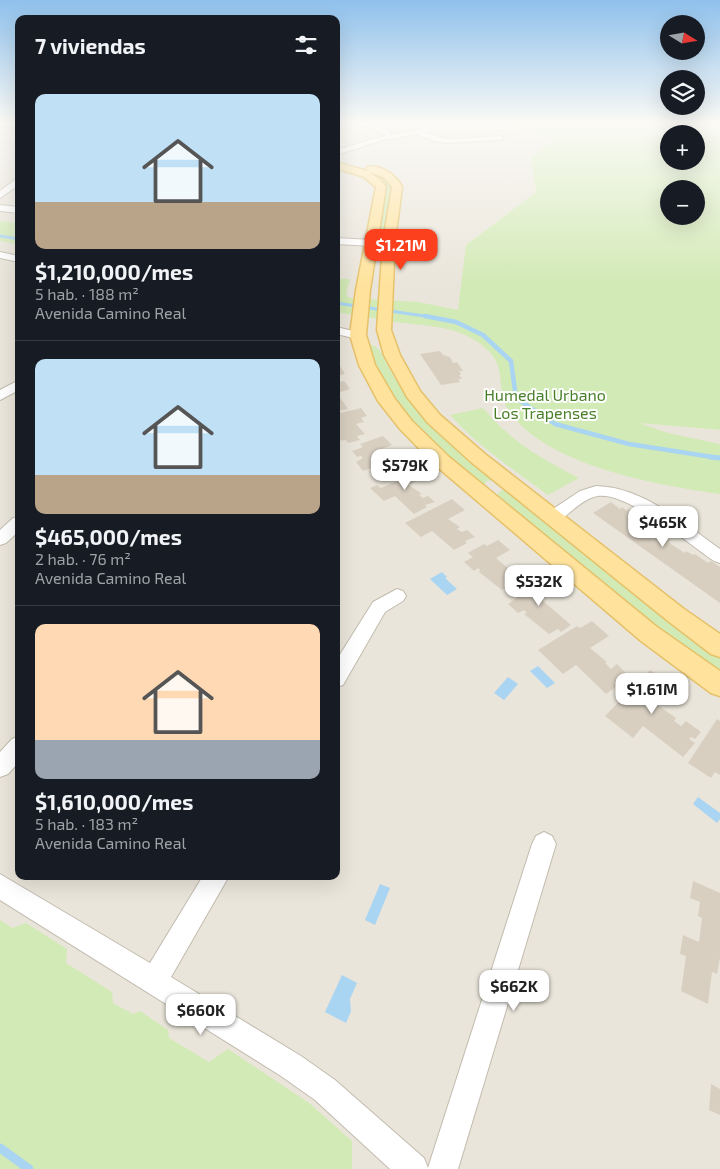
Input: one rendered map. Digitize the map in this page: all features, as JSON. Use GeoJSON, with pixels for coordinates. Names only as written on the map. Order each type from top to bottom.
{"type":"FeatureCollection","features":[{"type":"Feature","properties":{"kind":"main road"},"geometry":{"type":"LineString","coordinates":[[371,177],[380,184],[381,190],[363,290],[359,328],[362,350],[372,378],[395,413],[429,449],[649,634],[720,685]]}},
{"type":"Feature","properties":{"kind":"main road"},"geometry":{"type":"LineString","coordinates":[[389,177],[396,184],[397,191],[388,255],[384,324],[389,350],[409,387],[434,419],[462,445],[720,647]]}},
{"type":"Feature","properties":{"kind":"main road"},"geometry":{"type":"LineString","coordinates":[[371,246],[378,254],[388,255]]}},
{"type":"Feature","properties":{"kind":"main road"},"geometry":{"type":"LineString","coordinates":[[359,328],[372,341],[389,350]]}},
{"type":"Feature","properties":{"kind":"main road"},"geometry":{"type":"LineString","coordinates":[[486,497],[496,486],[512,485]]}},
{"type":"Feature","properties":{"kind":"street"},"geometry":{"type":"LineString","coordinates":[[0,195],[4,189]]}},
{"type":"Feature","properties":{"kind":"street"},"geometry":{"type":"LineString","coordinates":[[0,208],[15,210]]}},
{"type":"Feature","properties":{"kind":"street"},"geometry":{"type":"LineString","coordinates":[[340,242],[371,246]]}},
{"type":"Feature","properties":{"kind":"street"},"geometry":{"type":"LineString","coordinates":[[0,255],[15,258]]}},
{"type":"Feature","properties":{"kind":"street"},"geometry":{"type":"LineString","coordinates":[[340,330],[359,328]]}},
{"type":"Feature","properties":{"kind":"street"},"geometry":{"type":"LineString","coordinates":[[0,396],[15,387]]}},
{"type":"Feature","properties":{"kind":"street"},"geometry":{"type":"LineString","coordinates":[[553,517],[595,491],[607,491],[638,502],[720,557]]}},
{"type":"Feature","properties":{"kind":"street"},"geometry":{"type":"LineString","coordinates":[[0,539],[15,526]]}},
{"type":"Feature","properties":{"kind":"street"},"geometry":{"type":"LineString","coordinates":[[340,672],[379,607],[397,596]]}},
{"type":"Feature","properties":{"kind":"street"},"geometry":{"type":"LineString","coordinates":[[0,767],[15,750]]}},
{"type":"Feature","properties":{"kind":"street"},"geometry":{"type":"LineString","coordinates":[[443,1169],[544,844]]}},
{"type":"Feature","properties":{"kind":"street"},"geometry":{"type":"LineString","coordinates":[[154,981],[215,880]]}},
{"type":"Feature","properties":{"kind":"street"},"geometry":{"type":"LineString","coordinates":[[0,886],[291,1066],[325,1090],[413,1169]]}},
{"type":"Feature","properties":{"kind":"shaded area"},"geometry":{"type":"Polygon","coordinates":[[[0,177],[15,177],[15,880],[340,880],[340,177],[534,177],[536,192],[466,245],[512,342],[556,415],[720,430],[720,1169],[0,1169],[0,177]]]}},
{"type":"Feature","properties":{"kind":"green space"},"geometry":{"type":"Polygon","coordinates":[[[376,177],[383,177],[393,186],[382,253],[380,252],[382,239],[379,228],[386,187],[376,177]]]}},
{"type":"Feature","properties":{"kind":"green space","name":"Humedal Urbano Los Trapenses"},"geometry":{"type":"Polygon","coordinates":[[[534,177],[720,177],[720,430],[639,423],[668,433],[720,444],[720,494],[637,479],[608,471],[553,448],[530,433],[512,415],[503,396],[496,360],[479,343],[469,337],[439,327],[340,313],[340,279],[350,279],[346,294],[349,298],[418,302],[458,310],[466,245],[536,192],[534,177]]]}},
{"type":"Feature","properties":{"kind":"green space"},"geometry":{"type":"Polygon","coordinates":[[[0,221],[15,223],[15,244],[0,241],[0,221]]]}},
{"type":"Feature","properties":{"kind":"green space"},"geometry":{"type":"Polygon","coordinates":[[[368,344],[375,346],[380,351],[395,379],[428,423],[496,480],[486,481],[484,486],[414,424],[388,388],[368,344]]]}},
{"type":"Feature","properties":{"kind":"green space"},"geometry":{"type":"Polygon","coordinates":[[[483,408],[516,440],[551,463],[579,478],[548,495],[484,447],[450,415],[483,408]]]}},
{"type":"Feature","properties":{"kind":"green space"},"geometry":{"type":"Polygon","coordinates":[[[503,490],[510,491],[720,657],[720,675],[684,649],[498,498],[498,493],[503,490]]]}},
{"type":"Feature","properties":{"kind":"green space"},"geometry":{"type":"Polygon","coordinates":[[[0,920],[12,928],[26,923],[67,949],[66,963],[112,992],[113,1003],[133,1014],[140,1011],[168,1030],[169,1038],[209,1062],[228,1049],[309,1103],[352,1141],[352,1169],[0,1169],[0,920]]]}},
{"type":"Feature","properties":{"kind":"water"},"geometry":{"type":"Polygon","coordinates":[[[442,572],[447,577],[445,578],[457,589],[447,595],[430,579],[442,572]]]}},
{"type":"Feature","properties":{"kind":"water"},"geometry":{"type":"Polygon","coordinates":[[[538,666],[555,683],[547,688],[530,671],[538,666]]]}},
{"type":"Feature","properties":{"kind":"water"},"geometry":{"type":"Polygon","coordinates":[[[508,677],[518,684],[504,700],[494,693],[508,677]]]}},
{"type":"Feature","properties":{"kind":"water"},"geometry":{"type":"Polygon","coordinates":[[[698,797],[720,813],[720,819],[717,823],[693,804],[698,797]]]}},
{"type":"Feature","properties":{"kind":"water"},"geometry":{"type":"Polygon","coordinates":[[[380,884],[390,888],[375,925],[365,920],[380,884]]]}},
{"type":"Feature","properties":{"kind":"water"},"geometry":{"type":"Polygon","coordinates":[[[342,975],[357,983],[350,999],[351,1011],[346,1023],[325,1012],[342,975]]]}},
{"type":"Feature","properties":{"kind":"building"},"geometry":{"type":"Polygon","coordinates":[[[440,351],[443,355],[450,357],[453,363],[457,362],[463,371],[459,371],[462,379],[458,379],[460,382],[441,385],[420,354],[440,351]]]}},
{"type":"Feature","properties":{"kind":"building"},"geometry":{"type":"Polygon","coordinates":[[[340,366],[345,374],[340,375],[340,366]]]}},
{"type":"Feature","properties":{"kind":"building"},"geometry":{"type":"Polygon","coordinates":[[[344,381],[350,389],[340,392],[340,382],[344,381]]]}},
{"type":"Feature","properties":{"kind":"building"},"geometry":{"type":"Polygon","coordinates":[[[340,397],[348,409],[340,410],[340,397]]]}},
{"type":"Feature","properties":{"kind":"building"},"geometry":{"type":"Polygon","coordinates":[[[361,408],[367,416],[361,418],[364,422],[356,424],[365,434],[357,436],[360,440],[348,443],[346,440],[340,441],[340,413],[361,408]]]}},
{"type":"Feature","properties":{"kind":"building"},"geometry":{"type":"Polygon","coordinates":[[[383,436],[392,445],[379,450],[396,468],[376,473],[372,468],[363,471],[356,462],[363,458],[361,456],[357,457],[352,451],[363,447],[360,444],[383,436]]]}},
{"type":"Feature","properties":{"kind":"building"},"geometry":{"type":"Polygon","coordinates":[[[415,467],[426,477],[409,485],[422,494],[419,495],[423,498],[428,496],[435,502],[425,505],[427,507],[414,514],[395,496],[384,501],[370,488],[377,485],[381,488],[399,480],[393,474],[415,467]]]}},
{"type":"Feature","properties":{"kind":"building"},"geometry":{"type":"Polygon","coordinates":[[[452,499],[465,510],[448,519],[460,527],[457,529],[462,532],[467,530],[475,537],[465,541],[467,543],[454,550],[432,531],[421,537],[405,523],[452,499]]]}},
{"type":"Feature","properties":{"kind":"building"},"geometry":{"type":"Polygon","coordinates":[[[611,502],[620,509],[622,507],[627,511],[629,509],[641,517],[644,515],[661,527],[658,529],[665,533],[663,535],[670,540],[668,542],[685,553],[686,551],[693,555],[695,554],[708,563],[711,561],[720,567],[720,603],[593,513],[611,502]]]}},
{"type":"Feature","properties":{"kind":"building"},"geometry":{"type":"Polygon","coordinates":[[[498,540],[510,550],[496,558],[524,582],[513,588],[510,585],[502,590],[479,572],[478,568],[474,571],[464,562],[473,557],[468,553],[484,544],[487,546],[498,540]]]}},
{"type":"Feature","properties":{"kind":"building"},"geometry":{"type":"Polygon","coordinates":[[[542,579],[556,591],[542,600],[571,625],[561,632],[558,629],[549,634],[524,614],[527,613],[524,610],[518,613],[508,604],[517,598],[512,593],[528,583],[531,586],[542,579]]]}},
{"type":"Feature","properties":{"kind":"building"},"geometry":{"type":"Polygon","coordinates":[[[592,621],[609,636],[590,648],[607,662],[605,663],[611,669],[617,664],[629,676],[621,681],[616,680],[620,684],[606,694],[576,665],[563,674],[538,650],[577,626],[580,628],[592,621]]]}},
{"type":"Feature","properties":{"kind":"building"},"geometry":{"type":"Polygon","coordinates":[[[650,670],[672,686],[656,704],[676,718],[674,721],[681,726],[686,721],[701,732],[695,739],[691,737],[689,739],[695,743],[683,757],[643,726],[633,738],[605,716],[650,670]]]}},
{"type":"Feature","properties":{"kind":"building"},"geometry":{"type":"Polygon","coordinates":[[[717,719],[720,721],[720,775],[715,772],[711,778],[688,763],[717,719]]]}},
{"type":"Feature","properties":{"kind":"building"},"geometry":{"type":"Polygon","coordinates":[[[693,881],[720,893],[720,958],[717,974],[712,972],[708,1004],[681,991],[686,956],[680,954],[683,935],[699,942],[702,918],[698,916],[700,902],[690,898],[693,881]]]}},
{"type":"Feature","properties":{"kind":"building"},"geometry":{"type":"Polygon","coordinates":[[[711,1084],[720,1089],[720,1115],[709,1110],[711,1084]]]}},
{"type":"Feature","properties":{"kind":"waterway"},"geometry":{"type":"LineString","coordinates":[[0,236],[15,238]]}},
{"type":"Feature","properties":{"kind":"waterway"},"geometry":{"type":"LineString","coordinates":[[340,304],[428,316]]}},
{"type":"Feature","properties":{"kind":"waterway"},"geometry":{"type":"LineString","coordinates":[[428,316],[456,322],[483,335],[511,361],[516,398],[555,424],[629,444],[717,458]]}},
{"type":"Feature","properties":{"kind":"waterway"},"geometry":{"type":"LineString","coordinates":[[710,457],[717,458]]}},
{"type":"Feature","properties":{"kind":"waterway"},"geometry":{"type":"LineString","coordinates":[[0,1148],[29,1169]]}}]}
